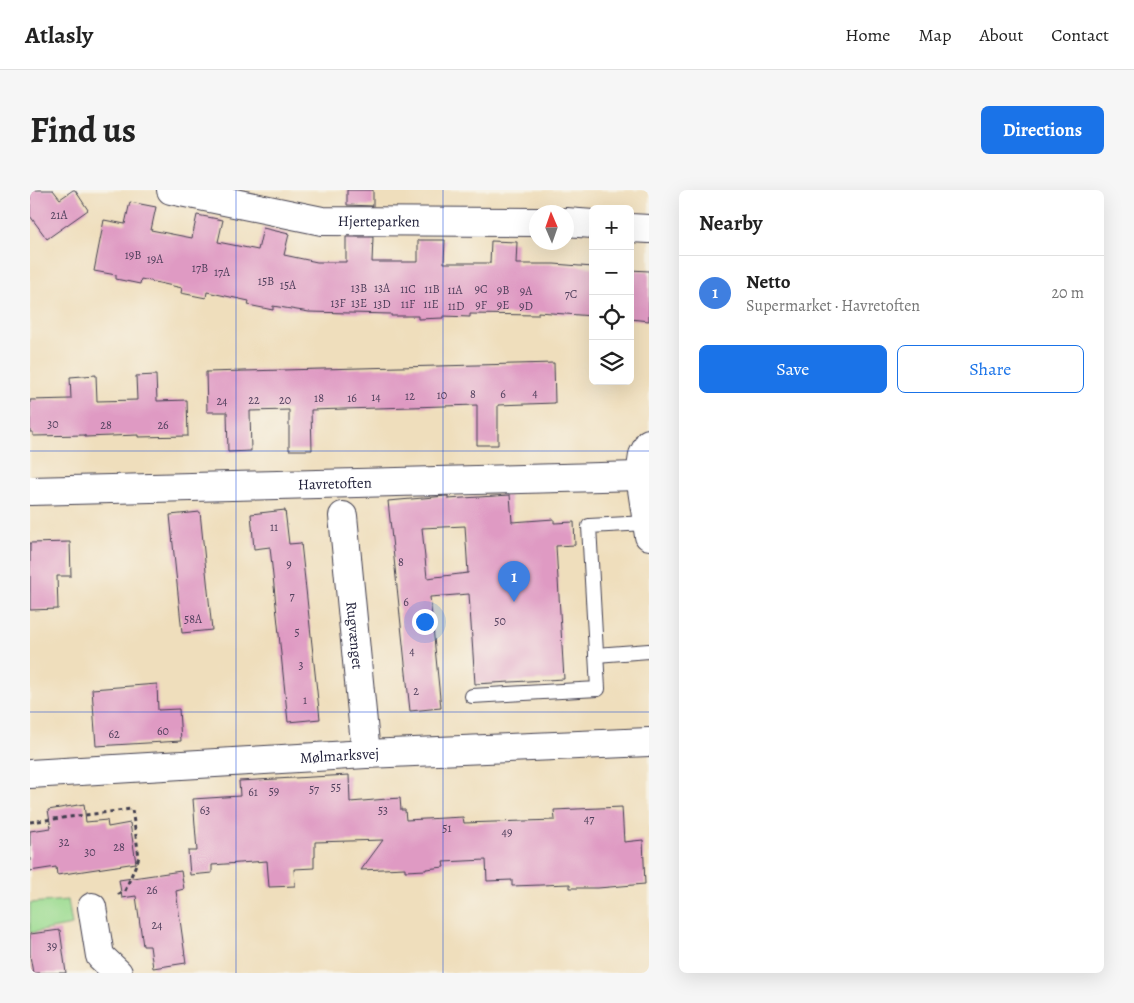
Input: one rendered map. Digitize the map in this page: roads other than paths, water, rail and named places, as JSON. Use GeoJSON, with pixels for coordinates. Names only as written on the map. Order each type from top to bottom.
{"type":"FeatureCollection","features":[{"type":"Feature","properties":{"kind":"street","name":"Hjerteparken"},"geometry":{"type":"LineString","coordinates":[[171,190],[224,195],[322,221],[529,222]]}},
{"type":"Feature","properties":{"kind":"street"},"geometry":{"type":"LineString","coordinates":[[574,223],[589,224]]}},
{"type":"Feature","properties":{"kind":"street"},"geometry":{"type":"LineString","coordinates":[[634,228],[649,229]]}},
{"type":"Feature","properties":{"kind":"street"},"geometry":{"type":"LineString","coordinates":[[648,529],[640,476],[643,455],[649,444]]}},
{"type":"Feature","properties":{"kind":"street","name":"Havretoften"},"geometry":{"type":"LineString","coordinates":[[30,491],[640,476]]}},
{"type":"Feature","properties":{"kind":"street","name":"Rugvænget"},"geometry":{"type":"LineString","coordinates":[[343,516],[366,754]]}},
{"type":"Feature","properties":{"kind":"street","name":"Mølmarksvej"},"geometry":{"type":"LineString","coordinates":[[30,774],[366,754],[649,742]]}},
{"type":"Feature","properties":{"kind":"street"},"geometry":{"type":"LineString","coordinates":[[92,907],[100,956],[118,973]]}},
{"type":"Feature","properties":{"kind":"lane"},"geometry":{"type":"LineString","coordinates":[[472,696],[598,689],[589,526],[648,529]]}},
{"type":"Feature","properties":{"kind":"lane"},"geometry":{"type":"LineString","coordinates":[[596,655],[649,652]]}},
{"type":"Feature","properties":{"kind":"place","name":"Netto"},"geometry":{"type":"Point","coordinates":[514,602]}}]}
